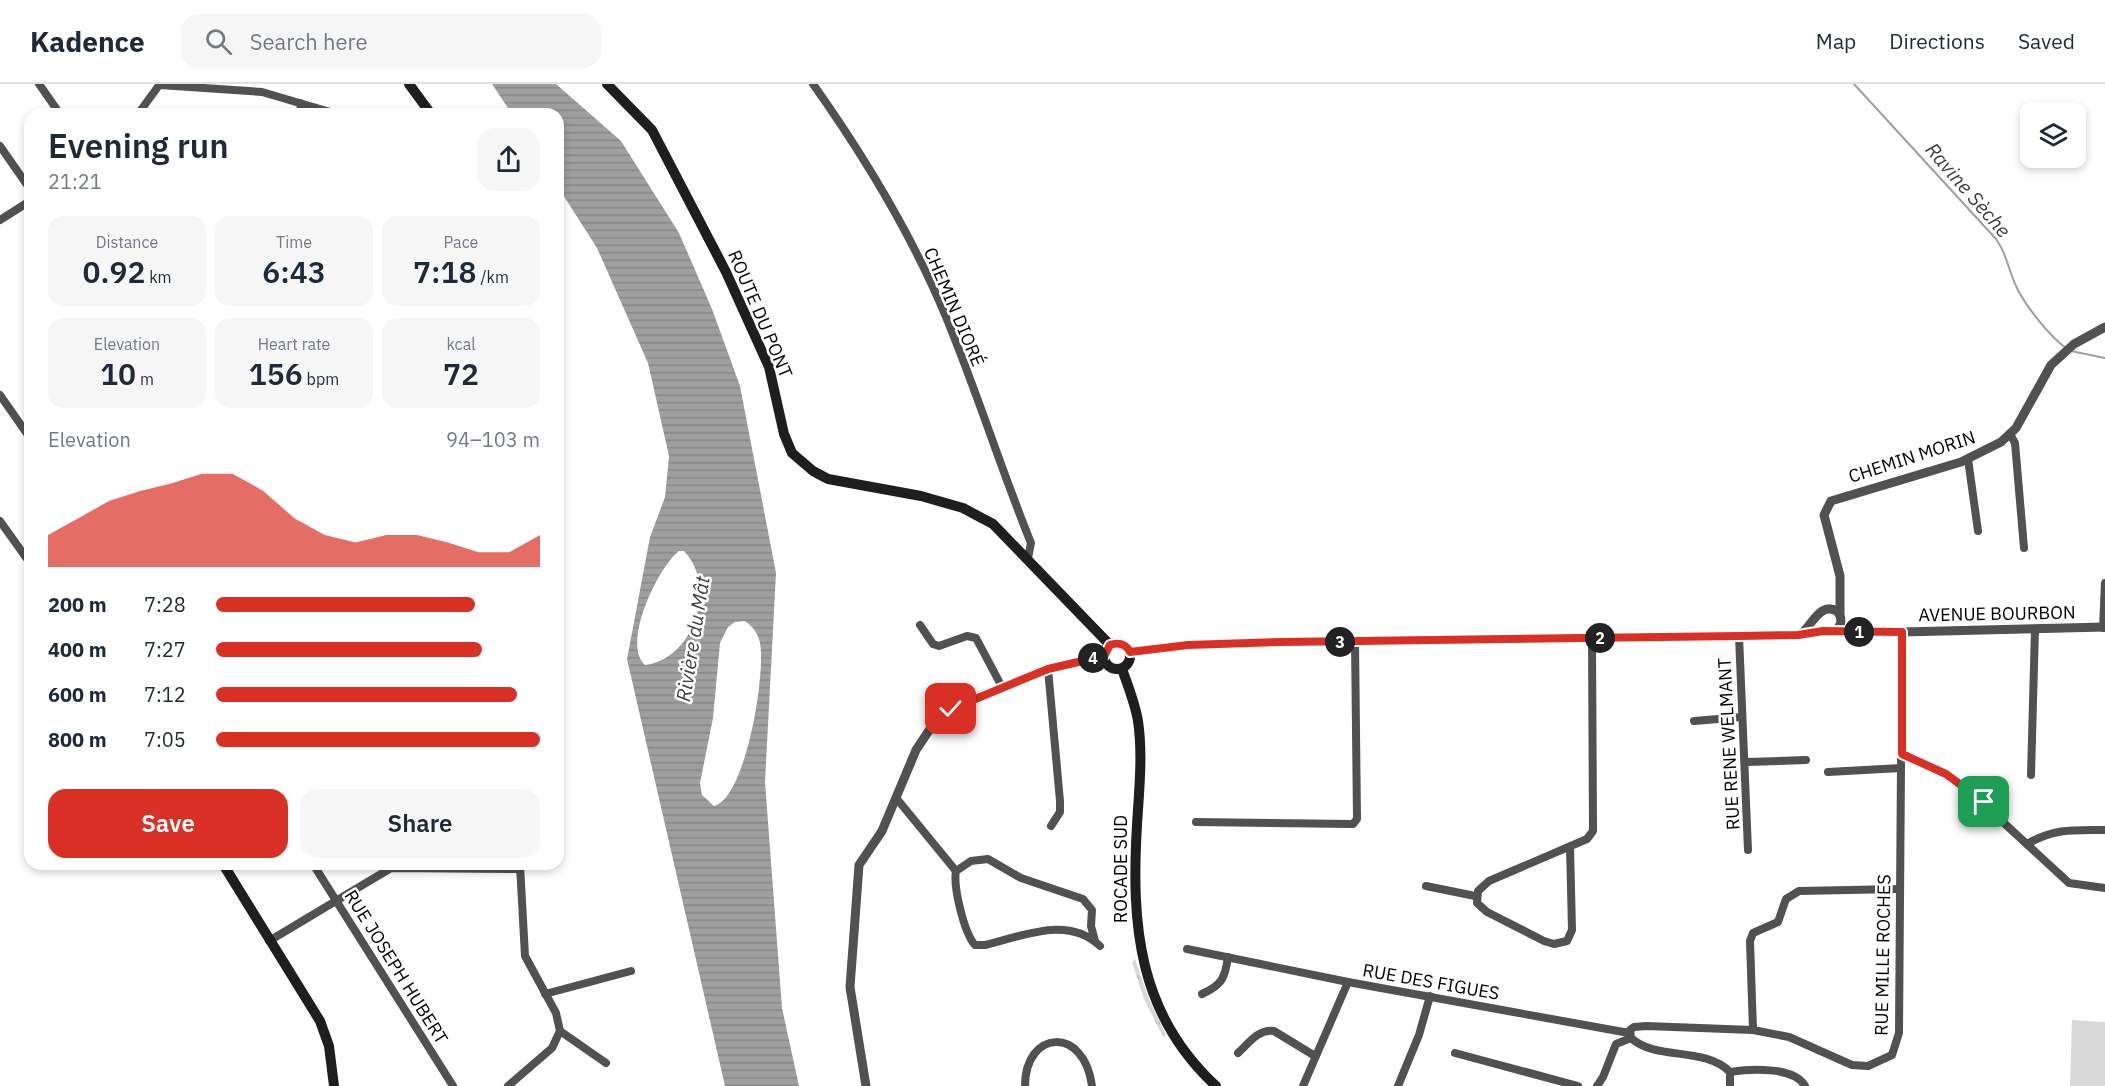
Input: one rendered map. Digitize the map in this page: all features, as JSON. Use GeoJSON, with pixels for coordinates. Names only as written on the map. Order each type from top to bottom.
{"type":"FeatureCollection","features":[{"type":"Feature","properties":{"kind":"main road"},"geometry":{"type":"LineString","coordinates":[[409,84],[427,108]]}},
{"type":"Feature","properties":{"kind":"main road","name":"ROUTE DU PONT"},"geometry":{"type":"LineString","coordinates":[[607,84],[651,130],[726,272],[769,367],[784,434],[792,453],[813,471],[828,479],[921,496],[963,508],[993,524],[1110,645]]}},
{"type":"Feature","properties":{"kind":"main road"},"geometry":{"type":"LineString","coordinates":[[1122,644],[1130,652],[1128,663],[1122,669],[1110,667],[1104,656],[1110,645],[1122,644]]}},
{"type":"Feature","properties":{"kind":"main road","name":"ROCADE SUD"},"geometry":{"type":"LineString","coordinates":[[1122,669],[1135,704],[1139,729],[1140,761],[1134,896],[1139,943],[1147,975],[1164,1015],[1189,1057],[1216,1086]]}},
{"type":"Feature","properties":{"kind":"main road"},"geometry":{"type":"LineString","coordinates":[[228,870],[320,1021],[329,1046],[334,1086]]}},
{"type":"Feature","properties":{"kind":"street"},"geometry":{"type":"LineString","coordinates":[[39,84],[56,108]]}},
{"type":"Feature","properties":{"kind":"street"},"geometry":{"type":"LineString","coordinates":[[142,108],[160,84],[262,92],[317,108]]}},
{"type":"Feature","properties":{"kind":"street","name":"CHEMIN DIORÉ"},"geometry":{"type":"LineString","coordinates":[[813,84],[909,241],[946,317],[1031,543],[1028,558]]}},
{"type":"Feature","properties":{"kind":"street"},"geometry":{"type":"LineString","coordinates":[[300,103],[301,108]]}},
{"type":"Feature","properties":{"kind":"street"},"geometry":{"type":"LineString","coordinates":[[0,146],[24,180]]}},
{"type":"Feature","properties":{"kind":"street"},"geometry":{"type":"LineString","coordinates":[[0,220],[24,207]]}},
{"type":"Feature","properties":{"kind":"street","name":"CHEMIN MORIN"},"geometry":{"type":"LineString","coordinates":[[1841,617],[1841,589],[1824,515],[1830,501],[1968,459],[2001,442],[2024,415],[2052,365],[2074,344],[2105,327]]}},
{"type":"Feature","properties":{"kind":"street"},"geometry":{"type":"LineString","coordinates":[[0,395],[24,429]]}},
{"type":"Feature","properties":{"kind":"street"},"geometry":{"type":"LineString","coordinates":[[2010,434],[2015,443],[2024,548]]}},
{"type":"Feature","properties":{"kind":"street"},"geometry":{"type":"LineString","coordinates":[[1968,459],[1978,531]]}},
{"type":"Feature","properties":{"kind":"street"},"geometry":{"type":"LineString","coordinates":[[0,521],[24,555]]}},
{"type":"Feature","properties":{"kind":"street"},"geometry":{"type":"LineString","coordinates":[[2104,628],[2105,583]]}},
{"type":"Feature","properties":{"kind":"street"},"geometry":{"type":"LineString","coordinates":[[1801,634],[1821,610],[1828,608],[1841,589]]}},
{"type":"Feature","properties":{"kind":"street"},"geometry":{"type":"LineString","coordinates":[[1828,608],[1841,617],[1854,631]]}},
{"type":"Feature","properties":{"kind":"street"},"geometry":{"type":"LineString","coordinates":[[1817,617],[1818,625],[1823,631]]}},
{"type":"Feature","properties":{"kind":"street"},"geometry":{"type":"LineString","coordinates":[[1130,652],[1188,645],[1801,634],[1835,631],[1841,617]]}},
{"type":"Feature","properties":{"kind":"street"},"geometry":{"type":"LineString","coordinates":[[920,626],[933,644],[939,646],[967,636],[976,638],[1002,687]]}},
{"type":"Feature","properties":{"kind":"street","name":"AVENUE BOURBON"},"geometry":{"type":"LineString","coordinates":[[1835,631],[2104,628]]}},
{"type":"Feature","properties":{"kind":"street"},"geometry":{"type":"LineString","coordinates":[[2031,775],[2035,629]]}},
{"type":"Feature","properties":{"kind":"street","name":"RUE MILLE ROCHES"},"geometry":{"type":"LineString","coordinates":[[1630,1035],[1634,1027],[1646,1026],[1753,1030],[1789,1037],[1852,1065],[1868,1066],[1892,1055],[1899,1033],[1902,632]]}},
{"type":"Feature","properties":{"kind":"street","name":"RUE RENE WELMANT"},"geometry":{"type":"LineString","coordinates":[[1739,636],[1742,717],[1747,762],[1748,850]]}},
{"type":"Feature","properties":{"kind":"street"},"geometry":{"type":"LineString","coordinates":[[1475,896],[1489,881],[1587,839],[1593,831],[1592,638]]}},
{"type":"Feature","properties":{"kind":"street"},"geometry":{"type":"LineString","coordinates":[[1196,822],[1353,824],[1357,819],[1355,642]]}},
{"type":"Feature","properties":{"kind":"street"},"geometry":{"type":"LineString","coordinates":[[866,1086],[859,1027],[850,987],[858,871],[861,861],[882,831],[916,750],[932,726],[961,703],[1048,669],[1104,656]]}},
{"type":"Feature","properties":{"kind":"street"},"geometry":{"type":"LineString","coordinates":[[1048,669],[1060,801],[1060,812],[1051,826]]}},
{"type":"Feature","properties":{"kind":"street"},"geometry":{"type":"LineString","coordinates":[[1694,721],[1742,717]]}},
{"type":"Feature","properties":{"kind":"street"},"geometry":{"type":"LineString","coordinates":[[1902,754],[1929,765],[1967,789],[2069,884],[2105,888]]}},
{"type":"Feature","properties":{"kind":"street"},"geometry":{"type":"LineString","coordinates":[[1747,762],[1806,760]]}},
{"type":"Feature","properties":{"kind":"street"},"geometry":{"type":"LineString","coordinates":[[1828,772],[1901,768]]}},
{"type":"Feature","properties":{"kind":"street"},"geometry":{"type":"LineString","coordinates":[[897,799],[957,871],[956,891],[969,936],[975,945],[985,945],[1054,928],[1078,932],[1098,943],[1090,926],[1092,910],[1083,899],[1021,878],[988,859],[971,861],[957,871]]}},
{"type":"Feature","properties":{"kind":"street"},"geometry":{"type":"LineString","coordinates":[[2027,844],[2057,830],[2105,830]]}},
{"type":"Feature","properties":{"kind":"street"},"geometry":{"type":"LineString","coordinates":[[1475,896],[1481,908],[1544,941],[1554,944],[1568,941],[1572,930],[1570,847]]}},
{"type":"Feature","properties":{"kind":"street","name":"RUE JOSEPH HUBERT"},"geometry":{"type":"LineString","coordinates":[[317,870],[453,1086]]}},
{"type":"Feature","properties":{"kind":"street"},"geometry":{"type":"LineString","coordinates":[[269,941],[385,870]]}},
{"type":"Feature","properties":{"kind":"street"},"geometry":{"type":"LineString","coordinates":[[508,1086],[552,1048],[560,1031],[556,1013],[529,967],[523,950],[520,870]]}},
{"type":"Feature","properties":{"kind":"street"},"geometry":{"type":"LineString","coordinates":[[1426,886],[1475,896]]}},
{"type":"Feature","properties":{"kind":"street"},"geometry":{"type":"LineString","coordinates":[[1753,1030],[1750,941],[1753,933],[1778,922],[1786,899],[1799,891],[1899,889]]}},
{"type":"Feature","properties":{"kind":"street","name":"RUE DES FIGUES"},"geometry":{"type":"LineString","coordinates":[[1187,949],[1630,1035]]}},
{"type":"Feature","properties":{"kind":"street"},"geometry":{"type":"LineString","coordinates":[[1202,994],[1218,987],[1224,980],[1228,957]]}},
{"type":"Feature","properties":{"kind":"street"},"geometry":{"type":"LineString","coordinates":[[545,994],[631,971]]}},
{"type":"Feature","properties":{"kind":"street"},"geometry":{"type":"LineString","coordinates":[[1303,1086],[1348,982]]}},
{"type":"Feature","properties":{"kind":"street"},"geometry":{"type":"LineString","coordinates":[[1398,1086],[1419,1035],[1430,996]]}},
{"type":"Feature","properties":{"kind":"street"},"geometry":{"type":"LineString","coordinates":[[1238,1053],[1260,1032],[1267,1030],[1274,1031],[1315,1056]]}},
{"type":"Feature","properties":{"kind":"street"},"geometry":{"type":"LineString","coordinates":[[560,1031],[606,1063]]}},
{"type":"Feature","properties":{"kind":"street"},"geometry":{"type":"LineString","coordinates":[[1597,1086],[1616,1044],[1630,1035],[1647,1047],[1720,1062],[1730,1072],[1730,1086]]}},
{"type":"Feature","properties":{"kind":"street"},"geometry":{"type":"LineString","coordinates":[[1025,1086],[1028,1063],[1033,1054],[1051,1043],[1063,1043],[1080,1052],[1086,1062],[1092,1086]]}},
{"type":"Feature","properties":{"kind":"street"},"geometry":{"type":"LineString","coordinates":[[1455,1053],[1578,1086]]}},
{"type":"Feature","properties":{"kind":"street"},"geometry":{"type":"LineString","coordinates":[[1730,1072],[1758,1068],[1794,1077],[1804,1086]]}},
{"type":"Feature","properties":{"kind":"green space"},"geometry":{"type":"Polygon","coordinates":[[[1135,959],[1148,997],[1166,1035],[1163,1037],[1144,999],[1132,962],[1135,959]]]}},
{"type":"Feature","properties":{"kind":"green space"},"geometry":{"type":"Polygon","coordinates":[[[2072,1020],[2105,1022],[2105,1086],[2070,1086],[2072,1020]]]}},
{"type":"Feature","properties":{"kind":"water","name":"Rivière du Mât"},"geometry":{"type":"Polygon","coordinates":[[[492,84],[556,84],[621,141],[679,233],[712,309],[740,386],[776,573],[765,782],[782,1008],[799,1086],[725,1086],[627,659],[650,537],[665,497],[669,456],[648,363],[597,248],[564,196],[564,108],[508,108],[492,84]],[[679,551],[661,573],[645,606],[637,641],[639,655],[645,665],[662,660],[677,650],[688,636],[696,619],[700,601],[699,583],[694,566],[684,551],[679,551]],[[745,621],[735,622],[728,627],[720,643],[713,718],[700,783],[702,795],[714,806],[725,798],[736,781],[757,706],[760,643],[755,630],[745,621]]]}},
{"type":"Feature","properties":{"kind":"waterway","name":"Ravine Sèche"},"geometry":{"type":"LineString","coordinates":[[1854,84],[1996,239],[2025,302],[2045,328],[2066,348]]}},
{"type":"Feature","properties":{"kind":"waterway","name":"Ravine Sèche"},"geometry":{"type":"LineString","coordinates":[[2071,351],[2105,358]]}},
{"type":"Feature","properties":{"kind":"route"},"geometry":{"type":"LineString","coordinates":[[951,709],[1048,669],[1104,656],[1110,645],[1118,643],[1130,652],[1188,645],[1281,642],[1424,642],[1798,635],[1823,631],[1902,632],[1902,754],[1946,774],[1984,802]]}}]}
